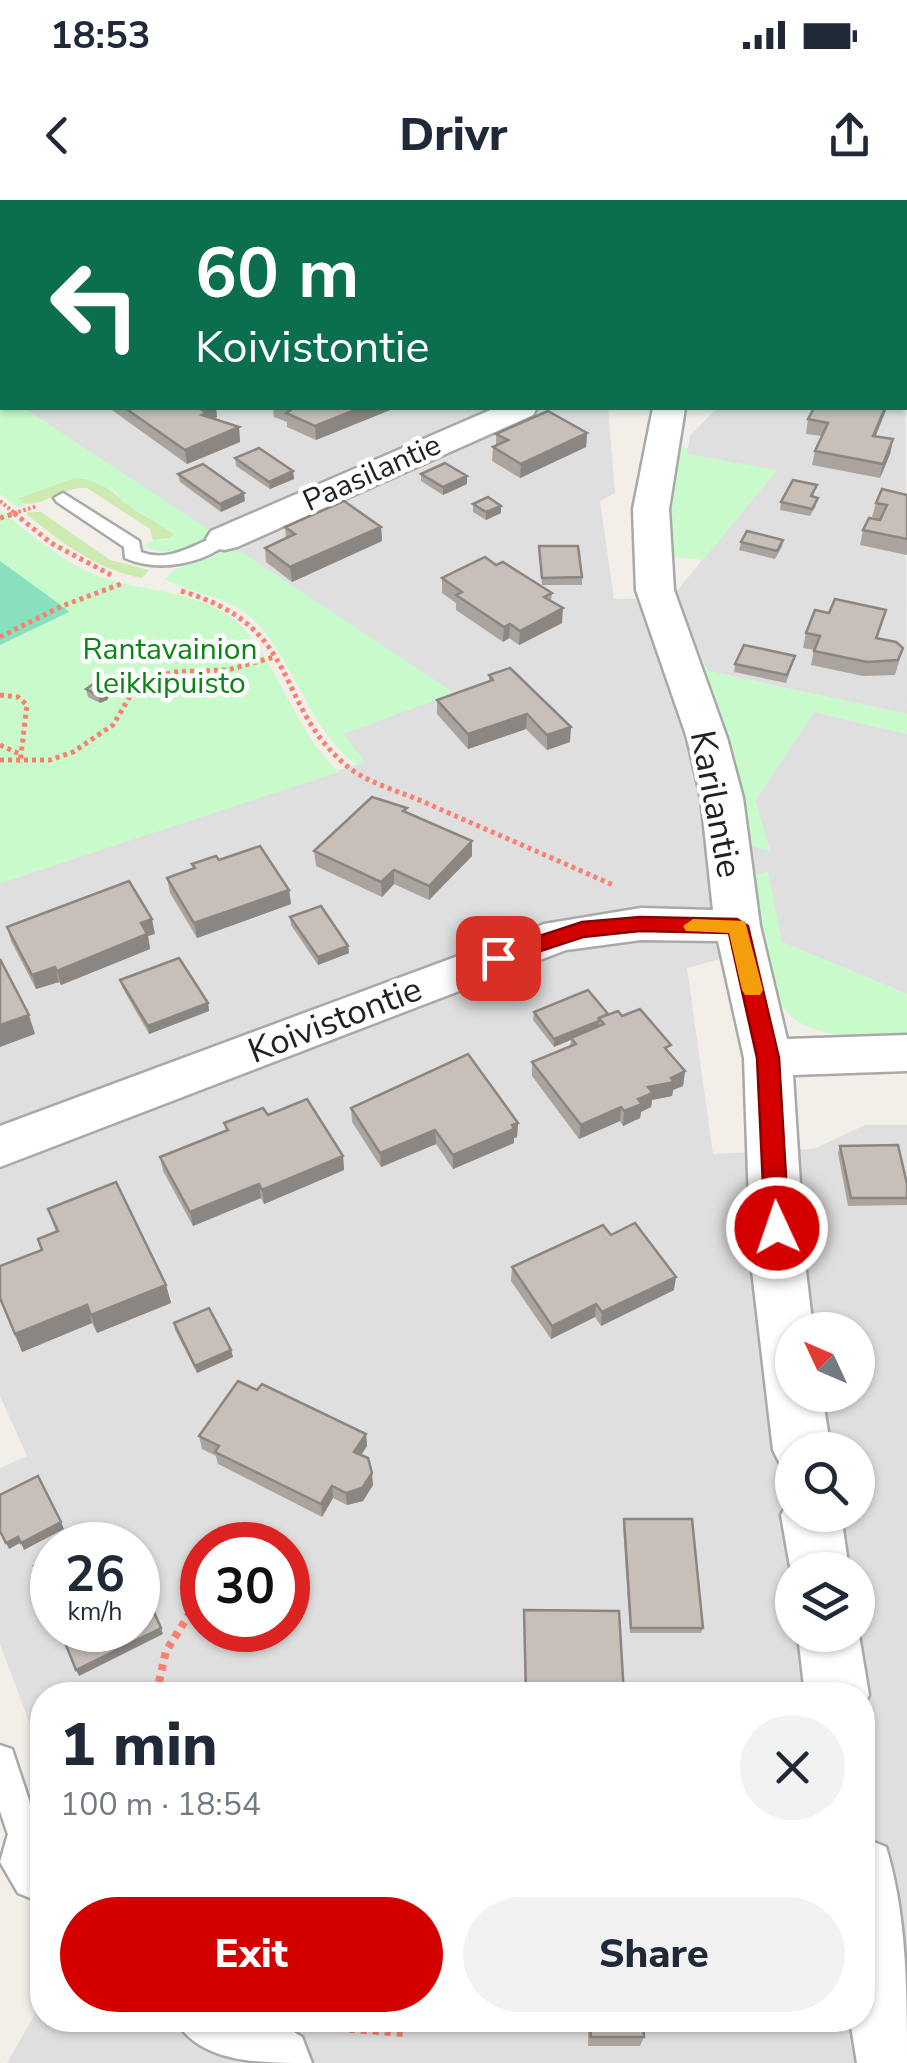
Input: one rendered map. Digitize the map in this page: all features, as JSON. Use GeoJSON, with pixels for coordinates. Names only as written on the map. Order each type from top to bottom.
{"type":"FeatureCollection","features":[{"type":"Feature","properties":{"kind":"street","name":"Paasilantie"},"geometry":{"type":"LineString","coordinates":[[224,539],[517,410]]}},
{"type":"Feature","properties":{"kind":"street","name":"Karilantie"},"geometry":{"type":"LineString","coordinates":[[668,410],[652,509],[655,590],[672,650],[707,738],[722,798],[737,926],[768,1058],[784,1312]]}},
{"type":"Feature","properties":{"kind":"street","name":"Koivistontie"},"geometry":{"type":"LineString","coordinates":[[0,1147],[560,934],[640,924],[737,926]]}},
{"type":"Feature","properties":{"kind":"street"},"geometry":{"type":"LineString","coordinates":[[768,1058],[907,1054]]}},
{"type":"Feature","properties":{"kind":"street"},"geometry":{"type":"LineString","coordinates":[[831,1652],[835,1682]]}},
{"type":"Feature","properties":{"kind":"street"},"geometry":{"type":"LineString","coordinates":[[875,1952],[893,2063]]}},
{"type":"Feature","properties":{"kind":"street"},"geometry":{"type":"LineString","coordinates":[[252,2032],[292,2044]]}},
{"type":"Feature","properties":{"kind":"lane"},"geometry":{"type":"LineString","coordinates":[[62,498],[133,545],[132,554],[146,560],[183,558],[224,539]]}},
{"type":"Feature","properties":{"kind":"lane"},"geometry":{"type":"LineString","coordinates":[[0,1762],[30,1843]]}},
{"type":"Feature","properties":{"kind":"path"},"geometry":{"type":"LineString","coordinates":[[0,502],[79,561],[132,580],[62,606],[0,637]]}},
{"type":"Feature","properties":{"kind":"path"},"geometry":{"type":"LineString","coordinates":[[0,518],[14,513]]}},
{"type":"Feature","properties":{"kind":"path"},"geometry":{"type":"LineString","coordinates":[[166,587],[234,611],[274,657],[326,746],[351,770],[617,886],[631,899],[640,924]]}},
{"type":"Feature","properties":{"kind":"path"},"geometry":{"type":"LineString","coordinates":[[0,760],[73,752],[113,725],[135,688],[172,672],[228,670],[274,657]]}},
{"type":"Feature","properties":{"kind":"path"},"geometry":{"type":"LineString","coordinates":[[0,695],[18,698],[27,705],[21,759]]}},
{"type":"Feature","properties":{"kind":"path"},"geometry":{"type":"LineString","coordinates":[[0,745],[21,759]]}},
{"type":"Feature","properties":{"kind":"path"},"geometry":{"type":"LineString","coordinates":[[159,1682],[166,1650],[180,1628]]}},
{"type":"Feature","properties":{"kind":"path"},"geometry":{"type":"LineString","coordinates":[[292,2044],[404,2033]]}},
{"type":"Feature","properties":{"kind":"shaded area"},"geometry":{"type":"Polygon","coordinates":[[[27,410],[608,410],[615,493],[600,501],[614,599],[671,598],[776,471],[687,454],[690,436],[715,410],[905,410],[907,714],[708,671],[703,660],[770,851],[755,801],[814,712],[907,734],[907,994],[782,942],[687,968],[713,1154],[814,1149],[865,1125],[907,1125],[907,2063],[7,2063],[30,2023],[30,2032],[875,2032],[875,1682],[30,1682],[30,1724],[0,1644],[0,1468],[27,1456],[0,1396],[0,883],[364,762],[343,734],[453,693],[27,410]]]}},
{"type":"Feature","properties":{"kind":"green space"},"geometry":{"type":"Polygon","coordinates":[[[0,410],[27,410],[217,535],[172,551],[143,546],[153,540],[167,540],[174,534],[123,502],[116,492],[84,478],[19,498],[25,506],[17,507],[0,494],[0,410]]]}},
{"type":"Feature","properties":{"kind":"green space"},"geometry":{"type":"Polygon","coordinates":[[[674,447],[688,448],[688,454],[777,470],[703,560],[670,556],[666,512],[674,447]]]}},
{"type":"Feature","properties":{"kind":"green space"},"geometry":{"type":"Polygon","coordinates":[[[74,478],[94,481],[109,489],[174,534],[172,538],[153,540],[150,529],[87,488],[69,490],[35,503],[19,502],[19,498],[74,478]]]}},
{"type":"Feature","properties":{"kind":"green space","name":"Rantavainion leikkipuisto"},"geometry":{"type":"Polygon","coordinates":[[[0,510],[52,550],[94,574],[186,597],[228,615],[258,647],[309,735],[339,772],[0,883],[0,510]]]}},
{"type":"Feature","properties":{"kind":"green space"},"geometry":{"type":"Polygon","coordinates":[[[28,512],[41,512],[110,560],[149,570],[142,578],[95,562],[53,535],[28,512]]]}},
{"type":"Feature","properties":{"kind":"green space"},"geometry":{"type":"Polygon","coordinates":[[[231,545],[454,693],[343,734],[365,762],[357,765],[341,752],[315,717],[281,656],[255,621],[234,606],[165,579],[174,570],[231,545]]]}},
{"type":"Feature","properties":{"kind":"green space"},"geometry":{"type":"Polygon","coordinates":[[[0,561],[62,606],[69,612],[0,645],[0,561]]]}},
{"type":"Feature","properties":{"kind":"green space"},"geometry":{"type":"Polygon","coordinates":[[[698,660],[703,660],[708,671],[907,714],[907,734],[814,712],[755,801],[771,852],[747,844],[698,660]]]}},
{"type":"Feature","properties":{"kind":"green space"},"geometry":{"type":"Polygon","coordinates":[[[768,872],[782,942],[907,994],[907,1037],[823,1032],[798,1021],[782,1006],[763,955],[750,876],[768,872]]]}},
{"type":"Feature","properties":{"kind":"building"},"geometry":{"type":"Polygon","coordinates":[[[128,410],[202,410],[206,413],[202,415],[239,427],[185,450],[128,410]]]}},
{"type":"Feature","properties":{"kind":"building"},"geometry":{"type":"Polygon","coordinates":[[[291,410],[355,410],[315,426],[286,413],[291,410]]]}},
{"type":"Feature","properties":{"kind":"building"},"geometry":{"type":"Polygon","coordinates":[[[813,410],[884,410],[873,436],[893,439],[883,464],[815,451],[828,423],[808,419],[813,410]]]}},
{"type":"Feature","properties":{"kind":"building"},"geometry":{"type":"Polygon","coordinates":[[[548,411],[587,433],[521,464],[493,447],[508,440],[496,434],[548,411]]]}},
{"type":"Feature","properties":{"kind":"building"},"geometry":{"type":"Polygon","coordinates":[[[259,448],[293,471],[269,482],[235,458],[259,448]]]}},
{"type":"Feature","properties":{"kind":"building"},"geometry":{"type":"Polygon","coordinates":[[[445,463],[467,476],[443,487],[421,474],[445,463]]]}},
{"type":"Feature","properties":{"kind":"building"},"geometry":{"type":"Polygon","coordinates":[[[203,464],[244,493],[220,504],[178,474],[203,464]]]}},
{"type":"Feature","properties":{"kind":"building"},"geometry":{"type":"Polygon","coordinates":[[[793,480],[817,485],[811,496],[818,498],[812,509],[781,502],[793,480]]]}},
{"type":"Feature","properties":{"kind":"building"},"geometry":{"type":"Polygon","coordinates":[[[882,489],[907,495],[907,539],[863,530],[869,518],[880,520],[887,505],[876,503],[882,489]]]}},
{"type":"Feature","properties":{"kind":"building"},"geometry":{"type":"Polygon","coordinates":[[[488,497],[501,506],[486,512],[473,504],[488,497]]]}},
{"type":"Feature","properties":{"kind":"building"},"geometry":{"type":"Polygon","coordinates":[[[344,501],[381,527],[290,567],[265,548],[295,534],[285,527],[344,501]]]}},
{"type":"Feature","properties":{"kind":"building"},"geometry":{"type":"Polygon","coordinates":[[[747,531],[783,540],[777,551],[741,542],[747,531]]]}},
{"type":"Feature","properties":{"kind":"building"},"geometry":{"type":"Polygon","coordinates":[[[539,546],[578,546],[582,577],[542,578],[539,546]]]}},
{"type":"Feature","properties":{"kind":"building"},"geometry":{"type":"Polygon","coordinates":[[[485,557],[496,565],[503,562],[552,593],[544,597],[563,608],[520,631],[510,624],[504,627],[456,595],[462,592],[442,578],[485,557]]]}},
{"type":"Feature","properties":{"kind":"building"},"geometry":{"type":"Polygon","coordinates":[[[835,599],[886,610],[876,638],[896,642],[903,648],[898,660],[867,662],[814,651],[820,636],[806,633],[815,610],[829,613],[835,599]]]}},
{"type":"Feature","properties":{"kind":"building"},"geometry":{"type":"Polygon","coordinates":[[[744,645],[795,656],[787,675],[735,664],[744,645]]]}},
{"type":"Feature","properties":{"kind":"building"},"geometry":{"type":"Polygon","coordinates":[[[510,668],[571,727],[547,735],[527,714],[468,734],[437,700],[493,680],[489,675],[510,668]]]}},
{"type":"Feature","properties":{"kind":"building"},"geometry":{"type":"Polygon","coordinates":[[[104,682],[106,692],[98,695],[86,689],[104,682]]]}},
{"type":"Feature","properties":{"kind":"building"},"geometry":{"type":"Polygon","coordinates":[[[372,797],[407,808],[403,811],[472,841],[429,886],[394,870],[381,882],[314,851],[372,797]]]}},
{"type":"Feature","properties":{"kind":"building"},"geometry":{"type":"Polygon","coordinates":[[[260,846],[289,890],[194,923],[167,878],[195,868],[192,864],[216,856],[219,860],[260,846]]]}},
{"type":"Feature","properties":{"kind":"building"},"geometry":{"type":"Polygon","coordinates":[[[129,881],[152,919],[141,923],[147,934],[57,971],[55,967],[32,975],[7,927],[129,881]]]}},
{"type":"Feature","properties":{"kind":"building"},"geometry":{"type":"Polygon","coordinates":[[[321,906],[348,946],[318,957],[290,917],[321,906]]]}},
{"type":"Feature","properties":{"kind":"building"},"geometry":{"type":"Polygon","coordinates":[[[179,958],[208,1003],[148,1026],[120,980],[179,958]]]}},
{"type":"Feature","properties":{"kind":"building"},"geometry":{"type":"Polygon","coordinates":[[[0,959],[29,1015],[0,1025],[0,959]]]}},
{"type":"Feature","properties":{"kind":"building"},"geometry":{"type":"Polygon","coordinates":[[[588,990],[608,1014],[554,1039],[534,1012],[588,990]]]}},
{"type":"Feature","properties":{"kind":"building"},"geometry":{"type":"Polygon","coordinates":[[[640,1009],[671,1045],[665,1048],[685,1071],[671,1078],[674,1082],[648,1087],[653,1093],[638,1099],[642,1104],[624,1111],[621,1107],[581,1125],[532,1062],[576,1044],[571,1038],[604,1024],[599,1018],[640,1009]]]}},
{"type":"Feature","properties":{"kind":"building"},"geometry":{"type":"Polygon","coordinates":[[[468,1054],[518,1123],[512,1125],[514,1129],[453,1155],[435,1130],[380,1153],[351,1108],[468,1054]]]}},
{"type":"Feature","properties":{"kind":"building"},"geometry":{"type":"Polygon","coordinates":[[[307,1099],[343,1156],[262,1190],[259,1184],[190,1212],[160,1157],[228,1130],[224,1123],[263,1108],[268,1115],[307,1099]]]}},
{"type":"Feature","properties":{"kind":"building"},"geometry":{"type":"Polygon","coordinates":[[[898,1145],[907,1198],[851,1198],[840,1146],[898,1145]]]}},
{"type":"Feature","properties":{"kind":"building"},"geometry":{"type":"Polygon","coordinates":[[[116,1182],[166,1285],[91,1315],[87,1305],[15,1334],[0,1298],[0,1266],[42,1250],[38,1239],[58,1231],[48,1209],[116,1182]]]}},
{"type":"Feature","properties":{"kind":"building"},"geometry":{"type":"Polygon","coordinates":[[[635,1223],[676,1277],[602,1312],[596,1304],[552,1326],[512,1267],[603,1225],[611,1235],[635,1223]]]}},
{"type":"Feature","properties":{"kind":"building"},"geometry":{"type":"Polygon","coordinates":[[[209,1308],[231,1350],[195,1366],[174,1323],[209,1308]]]}},
{"type":"Feature","properties":{"kind":"building"},"geometry":{"type":"Polygon","coordinates":[[[238,1381],[257,1390],[262,1384],[366,1434],[354,1452],[368,1458],[372,1473],[362,1488],[346,1493],[332,1486],[321,1504],[215,1452],[219,1446],[199,1436],[238,1381]]]}},
{"type":"Feature","properties":{"kind":"building"},"geometry":{"type":"Polygon","coordinates":[[[38,1476],[61,1522],[30,1522],[30,1538],[21,1543],[18,1537],[6,1543],[0,1531],[0,1495],[38,1476]]]}},
{"type":"Feature","properties":{"kind":"building"},"geometry":{"type":"Polygon","coordinates":[[[624,1519],[692,1519],[703,1628],[631,1628],[624,1519]]]}},
{"type":"Feature","properties":{"kind":"building"},"geometry":{"type":"Polygon","coordinates":[[[524,1610],[619,1611],[623,1682],[526,1682],[524,1610]]]}},
{"type":"Feature","properties":{"kind":"building"},"geometry":{"type":"Polygon","coordinates":[[[69,1652],[112,1652],[76,1670],[69,1652]]]}},
{"type":"Feature","properties":{"kind":"building"},"geometry":{"type":"Polygon","coordinates":[[[591,2032],[644,2032],[644,2037],[591,2037],[591,2032]]]}},
{"type":"Feature","properties":{"kind":"slow traffic"},"geometry":{"type":"LineString","coordinates":[[693,926],[737,926],[752,990]]}},
{"type":"Feature","properties":{"kind":"route"},"geometry":{"type":"LineString","coordinates":[[498,958],[560,934],[582,930],[640,924],[737,926],[768,1058],[777,1228]]}}]}
